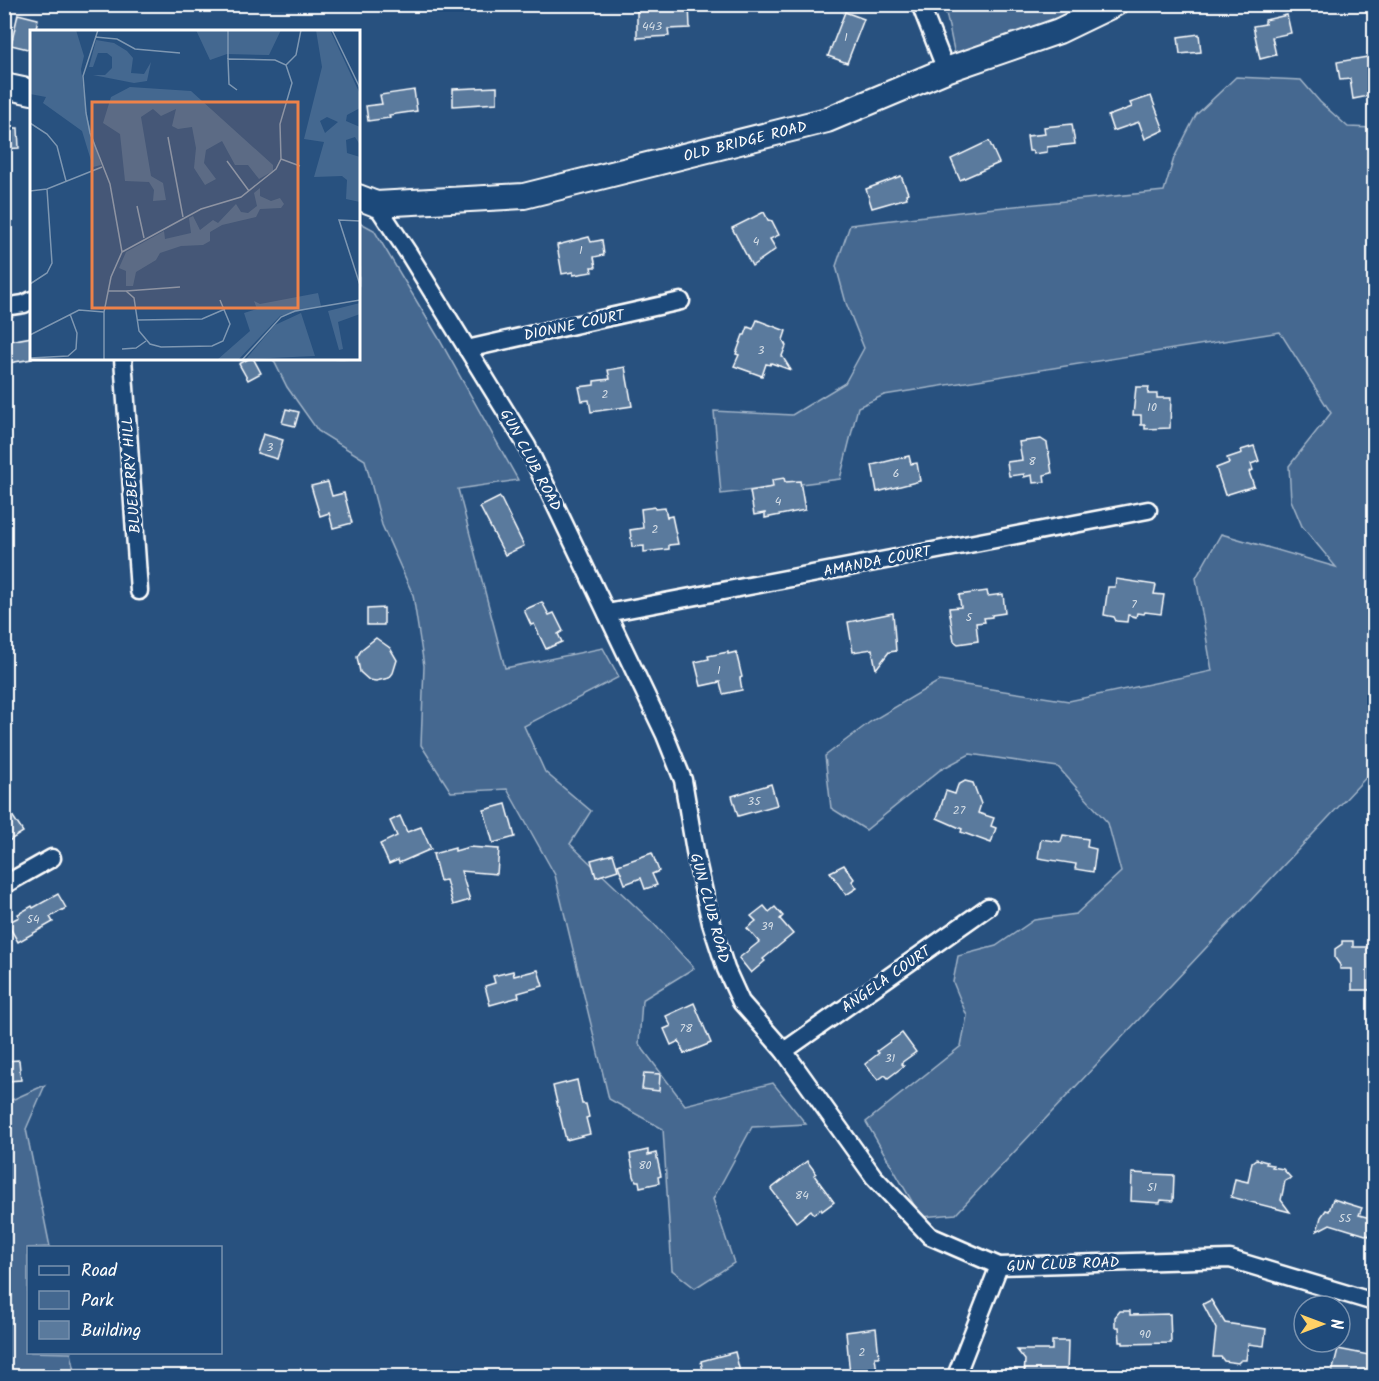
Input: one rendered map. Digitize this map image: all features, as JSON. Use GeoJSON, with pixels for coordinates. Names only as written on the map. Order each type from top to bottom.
{"type":"FeatureCollection","features":[{"type":"Feature","properties":{"kind":"street"},"geometry":{"type":"LineString","coordinates":[[920,4],[946,70]]}},
{"type":"Feature","properties":{"kind":"street","name":"OLD BRIDGE ROAD"},"geometry":{"type":"LineString","coordinates":[[367,200],[524,196],[827,120],[946,70],[1059,31],[1115,4]]}},
{"type":"Feature","properties":{"kind":"street"},"geometry":{"type":"LineString","coordinates":[[4,86],[30,92]]}},
{"type":"Feature","properties":{"kind":"street","name":"GUN CLUB ROAD"},"geometry":{"type":"LineString","coordinates":[[367,200],[409,254],[527,446],[665,735],[683,780],[711,922],[726,969],[741,1002],[784,1051],[874,1177],[930,1236],[999,1266],[1230,1259],[1374,1302]]}},
{"type":"Feature","properties":{"kind":"street"},"geometry":{"type":"LineString","coordinates":[[4,307],[30,301]]}},
{"type":"Feature","properties":{"kind":"street","name":"DIONNE COURT"},"geometry":{"type":"LineString","coordinates":[[467,349],[681,301]]}},
{"type":"Feature","properties":{"kind":"street","name":"BLUEBERRY HILL"},"geometry":{"type":"LineString","coordinates":[[123,360],[139,591]]}},
{"type":"Feature","properties":{"kind":"street","name":"AMANDA COURT"},"geometry":{"type":"LineString","coordinates":[[607,613],[1148,510]]}},
{"type":"Feature","properties":{"kind":"street"},"geometry":{"type":"LineString","coordinates":[[4,885],[52,858]]}},
{"type":"Feature","properties":{"kind":"street","name":"ANGELA COURT"},"geometry":{"type":"LineString","coordinates":[[784,1051],[988,907]]}},
{"type":"Feature","properties":{"kind":"street"},"geometry":{"type":"LineString","coordinates":[[956,1377],[999,1266]]}},
{"type":"Feature","properties":{"kind":"green space"},"geometry":{"type":"Polygon","coordinates":[[[957,4],[1104,5],[956,60],[945,8],[957,4]]]}},
{"type":"Feature","properties":{"kind":"green space"},"geometry":{"type":"Polygon","coordinates":[[[1236,77],[1301,80],[1320,102],[1348,127],[1374,128],[1374,769],[956,1214],[921,1217],[866,1122],[961,1046],[967,1016],[953,982],[958,956],[996,946],[1034,920],[1076,914],[1121,872],[1108,823],[1058,767],[970,754],[940,770],[866,830],[831,808],[825,756],[870,722],[939,681],[1069,701],[1212,671],[1196,578],[1221,534],[1336,567],[1302,526],[1291,500],[1289,466],[1331,413],[1280,332],[884,395],[858,407],[840,479],[721,494],[714,411],[792,415],[845,383],[864,348],[846,303],[836,266],[850,225],[1164,191],[1174,158],[1196,115],[1236,77]]]}},
{"type":"Feature","properties":{"kind":"green space"},"geometry":{"type":"Polygon","coordinates":[[[360,223],[374,230],[438,337],[518,480],[458,489],[505,668],[603,648],[619,677],[524,726],[545,772],[591,811],[570,844],[655,925],[694,968],[642,1000],[639,1044],[685,1105],[773,1083],[806,1124],[752,1127],[713,1199],[734,1263],[695,1288],[672,1270],[663,1129],[609,1099],[555,875],[507,789],[451,792],[421,745],[424,666],[413,595],[382,525],[365,460],[318,431],[287,387],[274,360],[360,360],[360,223]]]}},
{"type":"Feature","properties":{"kind":"green space"},"geometry":{"type":"Polygon","coordinates":[[[45,1085],[26,1129],[50,1246],[27,1246],[27,1354],[71,1354],[76,1376],[5,1376],[5,1103],[45,1085]]]}},
{"type":"Feature","properties":{"kind":"building"},"geometry":{"type":"Polygon","coordinates":[[[637,4],[689,4],[690,28],[668,29],[669,36],[637,38],[637,4]]]}},
{"type":"Feature","properties":{"kind":"building"},"geometry":{"type":"Polygon","coordinates":[[[845,12],[864,19],[847,63],[828,56],[845,12]]]}},
{"type":"Feature","properties":{"kind":"building"},"geometry":{"type":"Polygon","coordinates":[[[18,14],[38,19],[35,30],[30,30],[30,50],[11,45],[18,14]]]}},
{"type":"Feature","properties":{"kind":"building"},"geometry":{"type":"Polygon","coordinates":[[[1287,15],[1291,33],[1272,37],[1276,55],[1260,59],[1253,26],[1265,24],[1265,20],[1287,15]]]}},
{"type":"Feature","properties":{"kind":"building"},"geometry":{"type":"Polygon","coordinates":[[[1199,34],[1201,52],[1180,54],[1178,37],[1199,34]]]}},
{"type":"Feature","properties":{"kind":"building"},"geometry":{"type":"Polygon","coordinates":[[[1374,56],[1374,95],[1353,99],[1350,79],[1340,80],[1337,62],[1374,56]]]}},
{"type":"Feature","properties":{"kind":"building"},"geometry":{"type":"Polygon","coordinates":[[[497,87],[497,103],[453,106],[453,89],[497,87]]]}},
{"type":"Feature","properties":{"kind":"building"},"geometry":{"type":"Polygon","coordinates":[[[414,90],[417,111],[368,121],[366,106],[382,104],[380,95],[414,90]]]}},
{"type":"Feature","properties":{"kind":"building"},"geometry":{"type":"Polygon","coordinates":[[[1151,96],[1164,130],[1145,139],[1139,122],[1113,131],[1108,116],[1132,107],[1130,103],[1151,96]]]}},
{"type":"Feature","properties":{"kind":"building"},"geometry":{"type":"Polygon","coordinates":[[[1072,124],[1075,144],[1047,147],[1047,152],[1033,154],[1033,151],[1029,151],[1027,136],[1045,134],[1044,127],[1072,124]]]}},
{"type":"Feature","properties":{"kind":"building"},"geometry":{"type":"Polygon","coordinates":[[[4,128],[18,128],[19,148],[4,149],[4,128]]]}},
{"type":"Feature","properties":{"kind":"building"},"geometry":{"type":"Polygon","coordinates":[[[989,141],[999,163],[960,180],[951,159],[989,141]]]}},
{"type":"Feature","properties":{"kind":"building"},"geometry":{"type":"Polygon","coordinates":[[[901,176],[908,193],[907,198],[872,208],[866,189],[901,176]]]}},
{"type":"Feature","properties":{"kind":"building"},"geometry":{"type":"Polygon","coordinates":[[[764,212],[779,235],[770,239],[776,249],[752,266],[732,228],[764,212]]]}},
{"type":"Feature","properties":{"kind":"building"},"geometry":{"type":"Polygon","coordinates":[[[589,237],[591,242],[602,240],[604,255],[594,257],[596,267],[591,267],[592,272],[562,274],[557,245],[589,237]]]}},
{"type":"Feature","properties":{"kind":"building"},"geometry":{"type":"Polygon","coordinates":[[[757,320],[786,331],[783,340],[786,346],[782,356],[791,370],[771,363],[766,364],[762,376],[734,366],[743,335],[748,327],[753,329],[757,320]]]}},
{"type":"Feature","properties":{"kind":"building"},"geometry":{"type":"Polygon","coordinates":[[[30,337],[30,359],[9,363],[8,360],[4,361],[4,342],[30,337]]]}},
{"type":"Feature","properties":{"kind":"building"},"geometry":{"type":"Polygon","coordinates":[[[246,360],[254,360],[261,373],[248,380],[239,364],[246,360]]]}},
{"type":"Feature","properties":{"kind":"building"},"geometry":{"type":"Polygon","coordinates":[[[625,367],[632,406],[591,412],[589,400],[582,401],[579,387],[594,385],[594,381],[610,379],[608,370],[625,367]]]}},
{"type":"Feature","properties":{"kind":"building"},"geometry":{"type":"Polygon","coordinates":[[[1136,387],[1149,387],[1148,394],[1157,394],[1157,398],[1171,398],[1170,428],[1145,429],[1145,425],[1141,425],[1141,415],[1133,415],[1136,387]]]}},
{"type":"Feature","properties":{"kind":"building"},"geometry":{"type":"Polygon","coordinates":[[[286,409],[299,412],[295,426],[282,423],[286,409]]]}},
{"type":"Feature","properties":{"kind":"building"},"geometry":{"type":"Polygon","coordinates":[[[263,434],[283,440],[277,459],[257,453],[263,434]]]}},
{"type":"Feature","properties":{"kind":"building"},"geometry":{"type":"Polygon","coordinates":[[[1041,439],[1047,443],[1052,473],[1044,475],[1045,482],[1033,483],[1032,475],[1009,476],[1007,462],[1022,460],[1019,442],[1041,439]]]}},
{"type":"Feature","properties":{"kind":"building"},"geometry":{"type":"Polygon","coordinates":[[[1254,446],[1259,461],[1251,464],[1253,470],[1249,472],[1254,486],[1225,495],[1216,468],[1229,463],[1227,458],[1254,446]]]}},
{"type":"Feature","properties":{"kind":"building"},"geometry":{"type":"Polygon","coordinates":[[[909,456],[911,464],[917,463],[920,481],[877,492],[872,465],[909,456]]]}},
{"type":"Feature","properties":{"kind":"building"},"geometry":{"type":"Polygon","coordinates":[[[784,478],[785,482],[800,481],[805,510],[765,518],[765,513],[754,515],[750,491],[773,487],[772,480],[784,478]]]}},
{"type":"Feature","properties":{"kind":"building"},"geometry":{"type":"Polygon","coordinates":[[[328,482],[332,496],[344,493],[352,523],[333,528],[329,513],[320,516],[311,486],[328,482]]]}},
{"type":"Feature","properties":{"kind":"building"},"geometry":{"type":"Polygon","coordinates":[[[500,497],[524,546],[505,555],[480,507],[500,497]]]}},
{"type":"Feature","properties":{"kind":"building"},"geometry":{"type":"Polygon","coordinates":[[[655,507],[655,509],[665,508],[667,517],[672,516],[678,544],[669,545],[669,549],[644,552],[644,546],[632,547],[630,530],[643,528],[641,509],[655,507]]]}},
{"type":"Feature","properties":{"kind":"building"},"geometry":{"type":"Polygon","coordinates":[[[1116,579],[1156,585],[1154,594],[1164,595],[1161,614],[1145,612],[1144,614],[1137,613],[1136,617],[1128,615],[1127,622],[1116,621],[1114,617],[1104,615],[1108,587],[1115,587],[1116,579]]]}},
{"type":"Feature","properties":{"kind":"building"},"geometry":{"type":"Polygon","coordinates":[[[987,591],[988,596],[1003,594],[1005,613],[992,615],[992,617],[984,618],[985,622],[976,623],[978,641],[958,644],[954,641],[949,608],[961,607],[959,595],[987,591]]]}},
{"type":"Feature","properties":{"kind":"building"},"geometry":{"type":"Polygon","coordinates":[[[542,602],[549,615],[554,613],[563,631],[558,634],[562,642],[546,649],[534,624],[531,625],[524,610],[542,602]]]}},
{"type":"Feature","properties":{"kind":"building"},"geometry":{"type":"Polygon","coordinates":[[[384,608],[384,625],[367,625],[367,609],[384,608]]]}},
{"type":"Feature","properties":{"kind":"building"},"geometry":{"type":"Polygon","coordinates":[[[893,613],[896,651],[889,652],[876,669],[872,649],[853,652],[848,622],[893,613]]]}},
{"type":"Feature","properties":{"kind":"building"},"geometry":{"type":"Polygon","coordinates":[[[376,638],[390,648],[397,660],[389,678],[376,681],[369,680],[360,672],[357,657],[362,649],[376,638]]]}},
{"type":"Feature","properties":{"kind":"building"},"geometry":{"type":"Polygon","coordinates":[[[728,652],[728,654],[736,652],[742,677],[740,678],[742,690],[723,694],[720,682],[701,686],[695,662],[709,659],[708,656],[728,652]]]}},
{"type":"Feature","properties":{"kind":"building"},"geometry":{"type":"Polygon","coordinates":[[[965,781],[973,783],[981,804],[978,813],[994,818],[991,826],[996,828],[991,843],[961,832],[962,829],[937,818],[946,791],[955,794],[958,785],[965,781]]]}},
{"type":"Feature","properties":{"kind":"building"},"geometry":{"type":"Polygon","coordinates":[[[771,784],[777,805],[738,816],[732,796],[771,784]]]}},
{"type":"Feature","properties":{"kind":"building"},"geometry":{"type":"Polygon","coordinates":[[[4,803],[23,832],[4,844],[4,803]]]}},
{"type":"Feature","properties":{"kind":"building"},"geometry":{"type":"Polygon","coordinates":[[[506,804],[515,837],[493,843],[484,810],[506,804]]]}},
{"type":"Feature","properties":{"kind":"building"},"geometry":{"type":"Polygon","coordinates":[[[400,816],[407,832],[421,827],[431,849],[399,863],[398,860],[389,864],[380,844],[397,836],[390,821],[400,816]]]}},
{"type":"Feature","properties":{"kind":"building"},"geometry":{"type":"Polygon","coordinates":[[[1063,835],[1088,839],[1087,847],[1096,849],[1093,872],[1075,869],[1076,864],[1038,858],[1041,839],[1061,842],[1063,835]]]}},
{"type":"Feature","properties":{"kind":"building"},"geometry":{"type":"Polygon","coordinates":[[[469,847],[499,849],[497,874],[461,871],[470,900],[453,905],[446,880],[440,881],[433,854],[469,847]]]}},
{"type":"Feature","properties":{"kind":"building"},"geometry":{"type":"Polygon","coordinates":[[[652,853],[659,871],[652,874],[657,885],[645,889],[641,878],[625,884],[618,865],[652,853]]]}},
{"type":"Feature","properties":{"kind":"building"},"geometry":{"type":"Polygon","coordinates":[[[613,854],[618,870],[596,877],[591,860],[613,854]]]}},
{"type":"Feature","properties":{"kind":"building"},"geometry":{"type":"Polygon","coordinates":[[[844,865],[854,879],[852,881],[857,888],[846,895],[830,872],[844,865]]]}},
{"type":"Feature","properties":{"kind":"building"},"geometry":{"type":"Polygon","coordinates":[[[58,894],[66,908],[50,917],[53,922],[18,942],[7,923],[32,906],[33,908],[58,894]]]}},
{"type":"Feature","properties":{"kind":"building"},"geometry":{"type":"Polygon","coordinates":[[[764,906],[769,912],[775,907],[783,916],[780,919],[793,934],[763,959],[765,961],[751,973],[739,958],[759,942],[747,928],[756,921],[751,916],[764,906]]]}},
{"type":"Feature","properties":{"kind":"building"},"geometry":{"type":"Polygon","coordinates":[[[1342,941],[1353,941],[1353,947],[1374,947],[1374,990],[1352,990],[1352,969],[1340,969],[1335,958],[1335,949],[1342,944],[1342,941]]]}},
{"type":"Feature","properties":{"kind":"building"},"geometry":{"type":"Polygon","coordinates":[[[538,970],[543,986],[518,993],[519,997],[490,1005],[485,986],[495,983],[493,976],[513,971],[514,976],[538,970]]]}},
{"type":"Feature","properties":{"kind":"building"},"geometry":{"type":"Polygon","coordinates":[[[694,1003],[711,1043],[684,1054],[679,1041],[671,1045],[664,1029],[671,1026],[666,1016],[694,1003]]]}},
{"type":"Feature","properties":{"kind":"building"},"geometry":{"type":"Polygon","coordinates":[[[902,1033],[916,1052],[901,1063],[904,1066],[888,1078],[885,1075],[878,1080],[865,1064],[879,1053],[877,1051],[902,1033]]]}},
{"type":"Feature","properties":{"kind":"building"},"geometry":{"type":"Polygon","coordinates":[[[19,1060],[21,1080],[8,1081],[5,1061],[19,1060]]]}},
{"type":"Feature","properties":{"kind":"building"},"geometry":{"type":"Polygon","coordinates":[[[644,1073],[660,1074],[659,1091],[642,1089],[644,1073]]]}},
{"type":"Feature","properties":{"kind":"building"},"geometry":{"type":"Polygon","coordinates":[[[577,1080],[582,1104],[586,1104],[589,1117],[586,1118],[590,1134],[566,1140],[553,1086],[577,1080]]]}},
{"type":"Feature","properties":{"kind":"building"},"geometry":{"type":"Polygon","coordinates":[[[648,1150],[648,1155],[656,1153],[661,1176],[658,1177],[659,1183],[640,1187],[639,1181],[636,1181],[634,1176],[630,1154],[648,1150]]]}},
{"type":"Feature","properties":{"kind":"building"},"geometry":{"type":"Polygon","coordinates":[[[1256,1159],[1273,1165],[1272,1167],[1283,1169],[1291,1178],[1285,1181],[1281,1200],[1290,1212],[1231,1197],[1235,1179],[1248,1182],[1252,1162],[1256,1159]]]}},
{"type":"Feature","properties":{"kind":"building"},"geometry":{"type":"Polygon","coordinates":[[[807,1161],[816,1173],[814,1175],[834,1202],[814,1214],[811,1210],[796,1222],[771,1189],[807,1161]]]}},
{"type":"Feature","properties":{"kind":"building"},"geometry":{"type":"Polygon","coordinates":[[[1132,1173],[1174,1175],[1173,1201],[1161,1200],[1160,1203],[1131,1201],[1132,1173]]]}},
{"type":"Feature","properties":{"kind":"building"},"geometry":{"type":"Polygon","coordinates":[[[1333,1199],[1362,1208],[1359,1215],[1374,1219],[1369,1236],[1330,1224],[1317,1231],[1321,1217],[1326,1210],[1329,1211],[1333,1199]]]}},
{"type":"Feature","properties":{"kind":"building"},"geometry":{"type":"Polygon","coordinates":[[[1211,1300],[1225,1323],[1266,1329],[1264,1346],[1248,1344],[1246,1360],[1238,1363],[1224,1361],[1221,1357],[1213,1357],[1216,1329],[1203,1304],[1211,1300]]]}},
{"type":"Feature","properties":{"kind":"building"},"geometry":{"type":"Polygon","coordinates":[[[1120,1311],[1130,1311],[1130,1315],[1170,1314],[1171,1343],[1123,1344],[1120,1342],[1119,1327],[1115,1327],[1115,1317],[1120,1311]]]}},
{"type":"Feature","properties":{"kind":"building"},"geometry":{"type":"Polygon","coordinates":[[[876,1328],[879,1357],[875,1357],[877,1372],[850,1375],[846,1332],[876,1328]]]}},
{"type":"Feature","properties":{"kind":"building"},"geometry":{"type":"Polygon","coordinates":[[[1052,1341],[1068,1341],[1067,1377],[1024,1377],[1025,1360],[1017,1350],[1052,1350],[1052,1341]]]}},
{"type":"Feature","properties":{"kind":"building"},"geometry":{"type":"Polygon","coordinates":[[[735,1352],[740,1372],[721,1377],[704,1377],[701,1361],[735,1352]]]}},
{"type":"Feature","properties":{"kind":"building"},"geometry":{"type":"Polygon","coordinates":[[[1352,1352],[1374,1356],[1374,1377],[1331,1377],[1337,1354],[1352,1354],[1352,1352]]]}}]}
